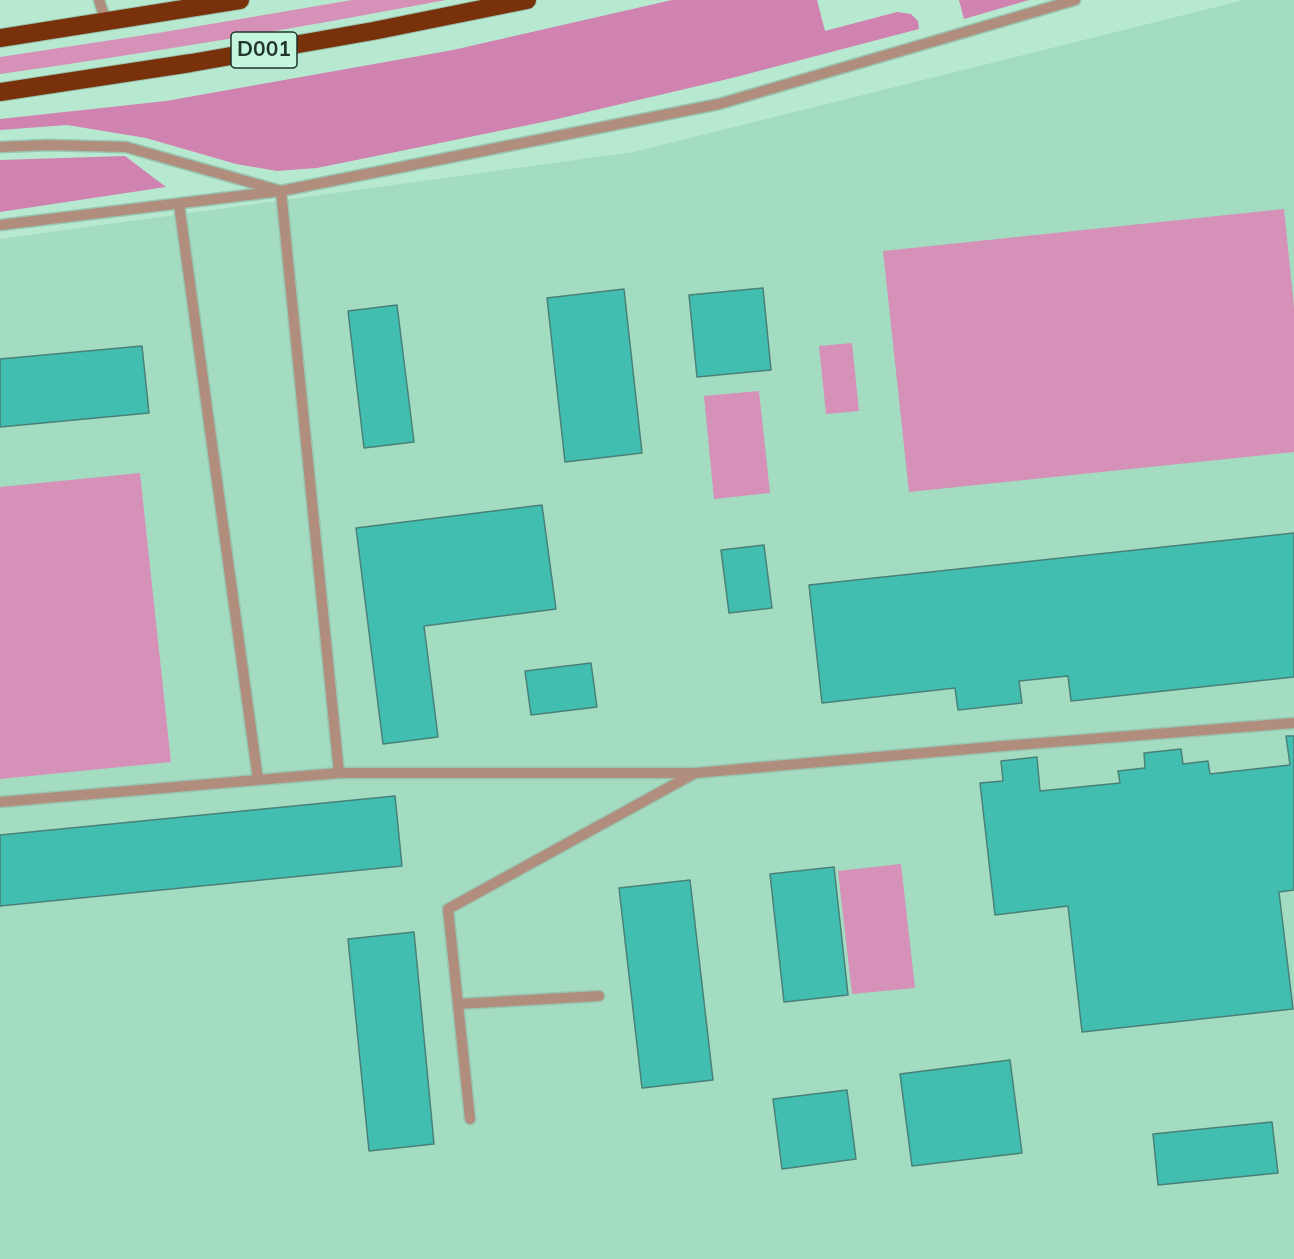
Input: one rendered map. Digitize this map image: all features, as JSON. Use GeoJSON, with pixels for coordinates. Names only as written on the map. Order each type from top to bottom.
{"type":"FeatureCollection","features":[{"type":"Feature","properties":{"kind":"highway","name":"D001"},"geometry":{"type":"LineString","coordinates":[[0,38],[240,0]]}},
{"type":"Feature","properties":{"kind":"highway","name":"D001"},"geometry":{"type":"LineString","coordinates":[[0,92],[373,32],[527,0]]}},
{"type":"Feature","properties":{"kind":"lane"},"geometry":{"type":"LineString","coordinates":[[99,0],[106,22]]}},
{"type":"Feature","properties":{"kind":"lane"},"geometry":{"type":"LineString","coordinates":[[0,225],[281,191],[718,104],[1075,0]]}},
{"type":"Feature","properties":{"kind":"lane"},"geometry":{"type":"LineString","coordinates":[[0,147],[48,145],[126,147],[281,191]]}},
{"type":"Feature","properties":{"kind":"lane"},"geometry":{"type":"LineString","coordinates":[[281,191],[339,773]]}},
{"type":"Feature","properties":{"kind":"lane"},"geometry":{"type":"LineString","coordinates":[[178,204],[258,780]]}},
{"type":"Feature","properties":{"kind":"lane"},"geometry":{"type":"LineString","coordinates":[[0,802],[339,773],[695,773],[1294,723]]}},
{"type":"Feature","properties":{"kind":"lane"},"geometry":{"type":"LineString","coordinates":[[470,1119],[448,909],[695,773]]}},
{"type":"Feature","properties":{"kind":"lane"},"geometry":{"type":"LineString","coordinates":[[458,1004],[599,996]]}},
{"type":"Feature","properties":{"kind":"shaded area"},"geometry":{"type":"Polygon","coordinates":[[[352,0],[446,0],[223,40],[0,74],[0,57],[352,0]]]}},
{"type":"Feature","properties":{"kind":"shaded area"},"geometry":{"type":"Polygon","coordinates":[[[672,0],[817,0],[825,31],[897,12],[911,14],[918,21],[919,29],[732,78],[553,120],[317,168],[277,171],[236,164],[146,138],[67,125],[0,130],[0,119],[166,101],[453,50],[672,0]]]}},
{"type":"Feature","properties":{"kind":"shaded area"},"geometry":{"type":"Polygon","coordinates":[[[959,0],[1029,0],[964,19],[959,0]]]}},
{"type":"Feature","properties":{"kind":"shaded area"},"geometry":{"type":"Polygon","coordinates":[[[1244,0],[1294,0],[1294,1259],[0,1259],[0,239],[634,152],[1244,0]]]}},
{"type":"Feature","properties":{"kind":"shaded area"},"geometry":{"type":"Polygon","coordinates":[[[125,156],[166,187],[0,212],[0,160],[125,156]]]}},
{"type":"Feature","properties":{"kind":"shaded area"},"geometry":{"type":"Polygon","coordinates":[[[1284,209],[1294,307],[1294,452],[909,492],[883,251],[1284,209]]]}},
{"type":"Feature","properties":{"kind":"shaded area"},"geometry":{"type":"Polygon","coordinates":[[[852,343],[859,411],[826,414],[819,346],[852,343]]]}},
{"type":"Feature","properties":{"kind":"shaded area"},"geometry":{"type":"Polygon","coordinates":[[[759,391],[770,493],[714,499],[704,396],[759,391]]]}},
{"type":"Feature","properties":{"kind":"shaded area"},"geometry":{"type":"Polygon","coordinates":[[[140,473],[171,762],[0,779],[0,487],[140,473]]]}},
{"type":"Feature","properties":{"kind":"shaded area"},"geometry":{"type":"Polygon","coordinates":[[[901,864],[915,988],[852,994],[838,871],[901,864]]]}},
{"type":"Feature","properties":{"kind":"building"},"geometry":{"type":"Polygon","coordinates":[[[763,288],[771,370],[697,377],[689,295],[763,288]]]}},
{"type":"Feature","properties":{"kind":"building"},"geometry":{"type":"Polygon","coordinates":[[[624,289],[642,453],[565,462],[547,298],[624,289]]]}},
{"type":"Feature","properties":{"kind":"building"},"geometry":{"type":"Polygon","coordinates":[[[397,305],[414,442],[364,448],[348,311],[397,305]]]}},
{"type":"Feature","properties":{"kind":"building"},"geometry":{"type":"Polygon","coordinates":[[[142,346],[149,413],[0,427],[0,359],[142,346]]]}},
{"type":"Feature","properties":{"kind":"building"},"geometry":{"type":"Polygon","coordinates":[[[542,505],[556,609],[424,626],[438,737],[383,744],[356,528],[542,505]]]}},
{"type":"Feature","properties":{"kind":"building"},"geometry":{"type":"Polygon","coordinates":[[[1294,533],[1294,677],[1071,701],[1068,676],[1019,681],[1022,703],[958,710],[955,688],[822,703],[809,585],[1294,533]]]}},
{"type":"Feature","properties":{"kind":"building"},"geometry":{"type":"Polygon","coordinates":[[[764,545],[772,608],[729,613],[721,550],[764,545]]]}},
{"type":"Feature","properties":{"kind":"building"},"geometry":{"type":"Polygon","coordinates":[[[591,663],[597,707],[531,715],[525,671],[591,663]]]}},
{"type":"Feature","properties":{"kind":"building"},"geometry":{"type":"Polygon","coordinates":[[[1286,736],[1294,736],[1294,890],[1279,892],[1293,1009],[1082,1032],[1068,906],[995,915],[980,783],[1003,781],[1001,761],[1037,757],[1040,791],[1120,783],[1118,771],[1145,768],[1144,753],[1181,749],[1183,764],[1208,761],[1210,774],[1290,765],[1286,736]]]}},
{"type":"Feature","properties":{"kind":"building"},"geometry":{"type":"Polygon","coordinates":[[[395,796],[402,866],[0,906],[0,835],[395,796]]]}},
{"type":"Feature","properties":{"kind":"building"},"geometry":{"type":"Polygon","coordinates":[[[834,867],[848,995],[784,1002],[770,874],[834,867]]]}},
{"type":"Feature","properties":{"kind":"building"},"geometry":{"type":"Polygon","coordinates":[[[690,880],[713,1080],[642,1088],[619,888],[690,880]]]}},
{"type":"Feature","properties":{"kind":"building"},"geometry":{"type":"Polygon","coordinates":[[[414,932],[434,1144],[369,1151],[348,939],[414,932]]]}},
{"type":"Feature","properties":{"kind":"building"},"geometry":{"type":"Polygon","coordinates":[[[1010,1060],[1022,1153],[912,1166],[900,1074],[1010,1060]]]}},
{"type":"Feature","properties":{"kind":"building"},"geometry":{"type":"Polygon","coordinates":[[[847,1090],[856,1159],[782,1169],[773,1099],[847,1090]]]}},
{"type":"Feature","properties":{"kind":"building"},"geometry":{"type":"Polygon","coordinates":[[[1272,1122],[1278,1173],[1158,1185],[1153,1134],[1272,1122]]]}}]}
